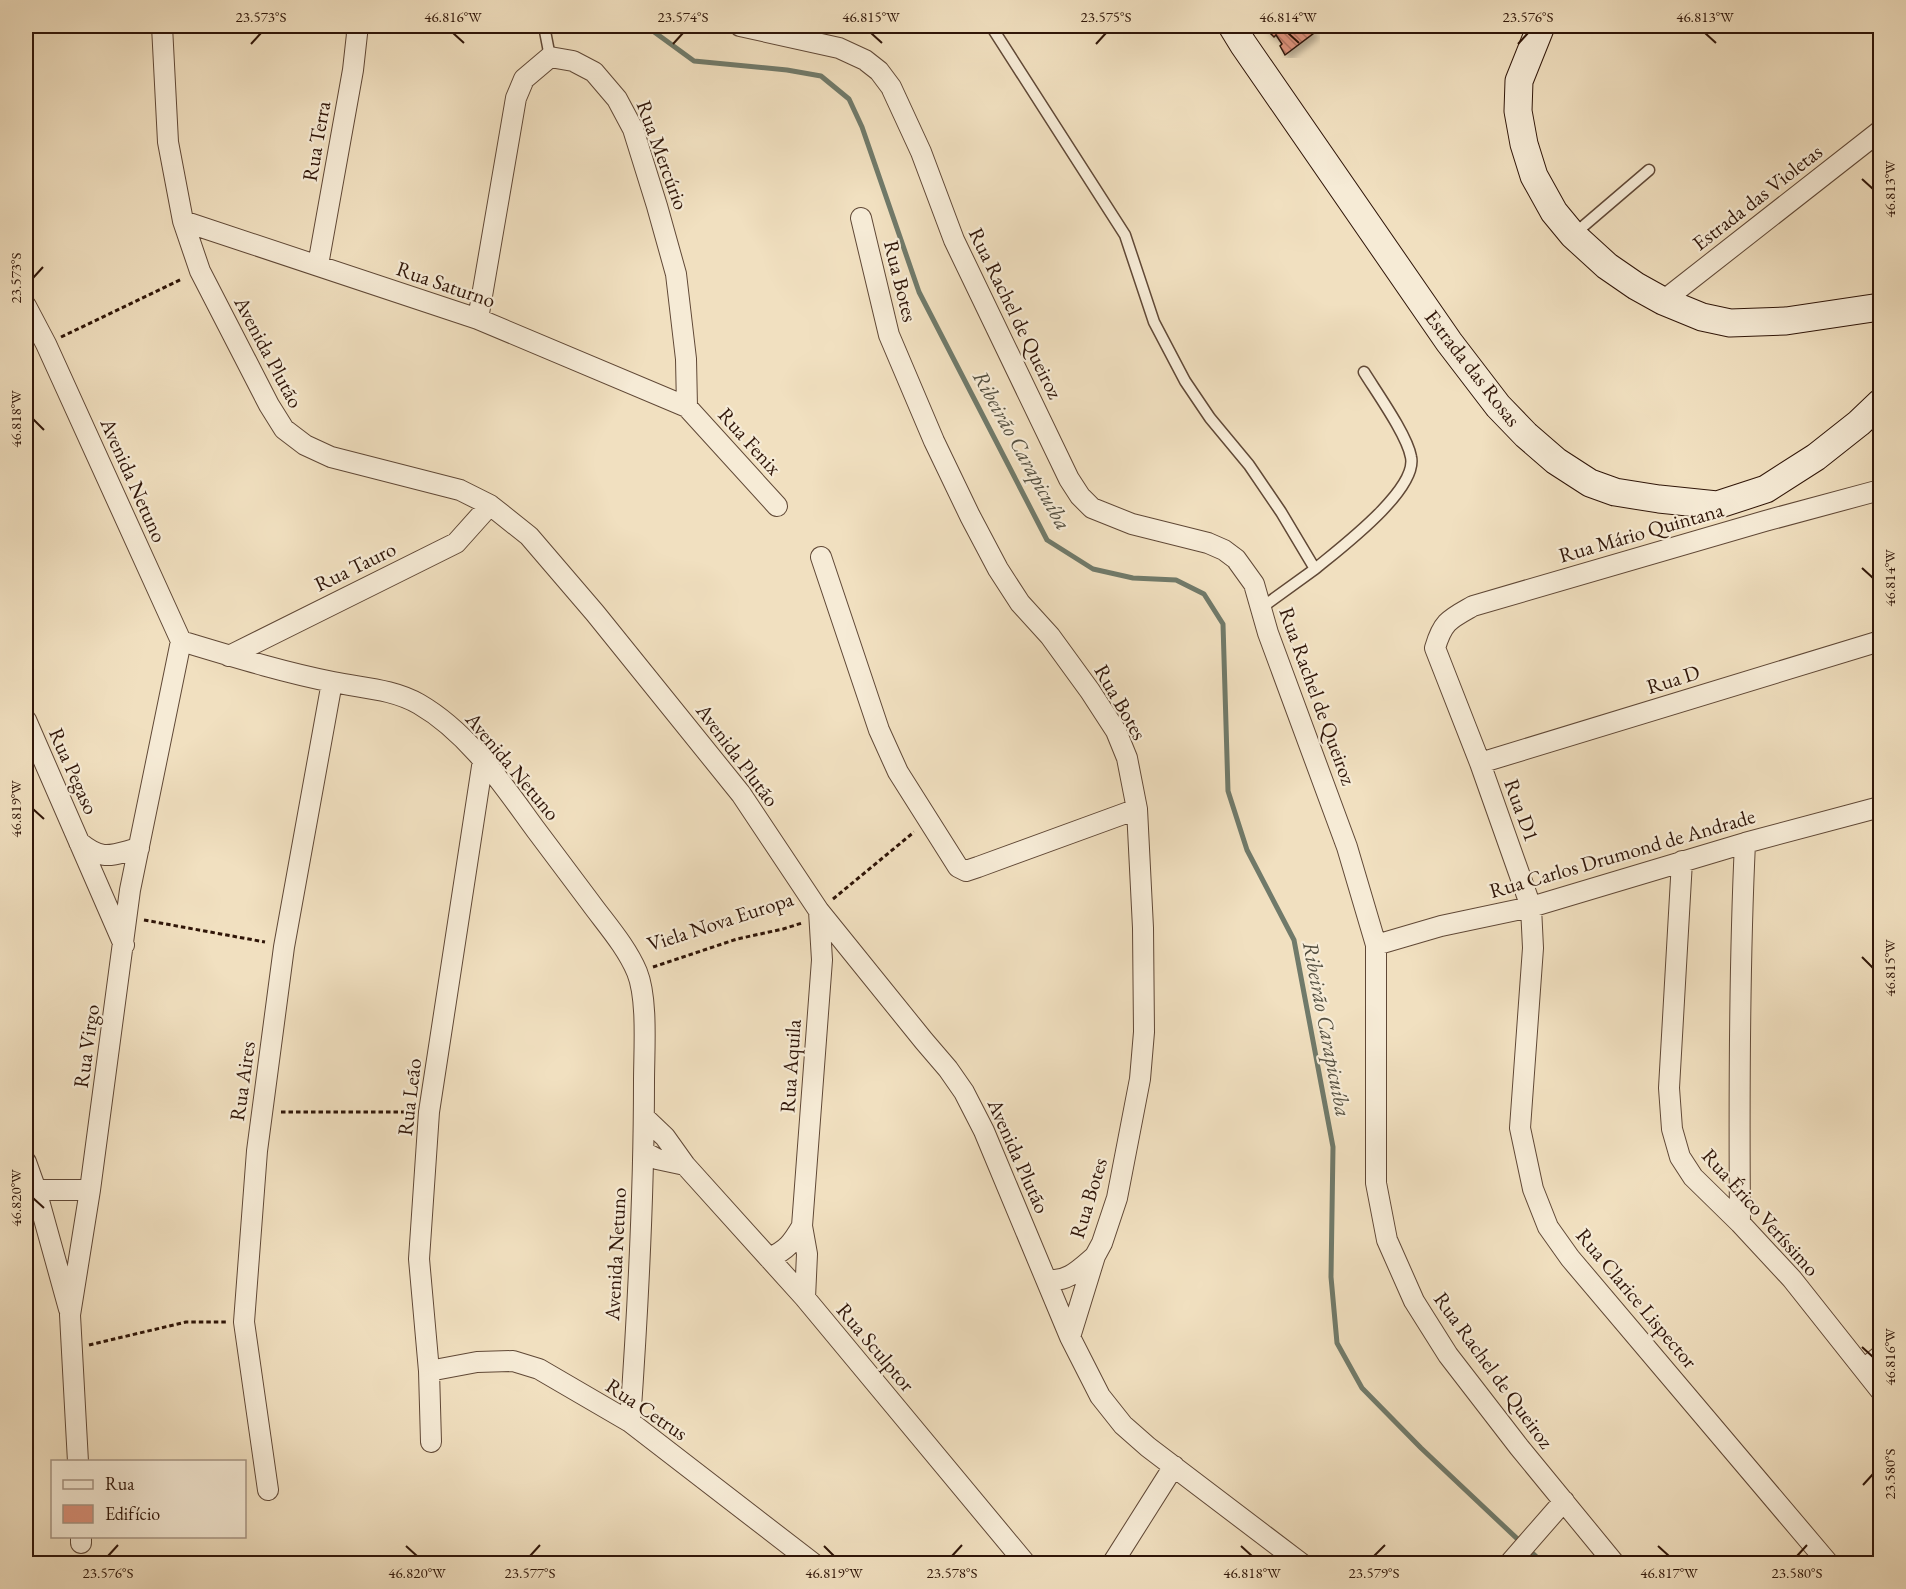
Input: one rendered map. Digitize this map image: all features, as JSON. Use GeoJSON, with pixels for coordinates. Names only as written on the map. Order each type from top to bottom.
{"type":"FeatureCollection","features":[{"type":"Feature","properties":{"kind":"main road"},"geometry":{"type":"LineString","coordinates":[[1540,26],[1519,81],[1518,111],[1524,144],[1534,176],[1554,212],[1573,235],[1607,266],[1663,301],[1702,317],[1730,323],[1786,321],[1881,308]]}},
{"type":"Feature","properties":{"kind":"main road","name":"Estrada das Rosas"},"geometry":{"type":"LineString","coordinates":[[1235,27],[1449,342],[1498,406],[1556,461],[1590,483],[1616,492],[1717,505],[1766,489],[1816,457],[1881,403]]}},
{"type":"Feature","properties":{"kind":"street","name":"Avenida Plutão"},"geometry":{"type":"LineString","coordinates":[[162,26],[168,142],[183,221],[200,271],[268,405],[284,429],[305,445],[331,457],[460,490],[490,505],[529,536],[595,613],[741,794],[819,911],[948,1069],[964,1092],[984,1131],[1070,1337],[1100,1396],[1123,1425],[1148,1448],[1302,1563]]}},
{"type":"Feature","properties":{"kind":"street","name":"Rua Terra"},"geometry":{"type":"LineString","coordinates":[[318,265],[353,70],[357,34],[355,26]]}},
{"type":"Feature","properties":{"kind":"street","name":"Rua Rachel de Queiroz"},"geometry":{"type":"LineString","coordinates":[[740,26],[839,48],[865,60],[879,72],[891,87],[921,152],[954,240],[1069,479],[1080,496],[1092,508],[1114,518],[1208,543],[1224,550],[1236,559],[1254,584],[1268,633],[1347,847],[1376,945],[1376,1183],[1387,1240],[1414,1301],[1448,1355],[1615,1563]]}},
{"type":"Feature","properties":{"kind":"street"},"geometry":{"type":"LineString","coordinates":[[478,319],[516,98],[524,80],[550,57]]}},
{"type":"Feature","properties":{"kind":"street","name":"Rua Mercúrio"},"geometry":{"type":"LineString","coordinates":[[550,57],[573,60],[594,72],[617,99],[633,129],[676,274],[686,359],[687,407]]}},
{"type":"Feature","properties":{"kind":"street","name":"Estrada das Violetas"},"geometry":{"type":"LineString","coordinates":[[1663,301],[1881,131]]}},
{"type":"Feature","properties":{"kind":"street","name":"Rua Botes"},"geometry":{"type":"LineString","coordinates":[[861,218],[889,335],[934,441],[970,516],[1014,595],[1050,636],[1116,731],[1127,758],[1137,809],[1143,928],[1144,1032],[1140,1079],[1116,1198],[1070,1337]]}},
{"type":"Feature","properties":{"kind":"street","name":"Rua Saturno"},"geometry":{"type":"LineString","coordinates":[[183,221],[478,319],[687,407]]}},
{"type":"Feature","properties":{"kind":"street","name":"Avenida Netuno"},"geometry":{"type":"LineString","coordinates":[[26,306],[46,344],[181,641],[229,656],[332,682],[389,692],[418,703],[441,719],[483,760],[618,939],[637,973],[644,1010],[644,1152],[636,1344],[630,1422]]}},
{"type":"Feature","properties":{"kind":"street","name":"Rua Fenix"},"geometry":{"type":"LineString","coordinates":[[687,407],[777,506]]}},
{"type":"Feature","properties":{"kind":"street","name":"Rua Mário Quintana"},"geometry":{"type":"LineString","coordinates":[[1435,648],[1440,630],[1454,616],[1473,606],[1765,520],[1881,489]]}},
{"type":"Feature","properties":{"kind":"street","name":"Rua Tauro"},"geometry":{"type":"LineString","coordinates":[[229,656],[456,543],[490,505]]}},
{"type":"Feature","properties":{"kind":"street"},"geometry":{"type":"LineString","coordinates":[[821,557],[879,729],[898,772],[958,867],[966,871],[1137,809]]}},
{"type":"Feature","properties":{"kind":"street","name":"Rua Virgo"},"geometry":{"type":"LineString","coordinates":[[78,1460],[70,1315],[90,1190],[130,890],[181,641]]}},
{"type":"Feature","properties":{"kind":"street","name":"Rua D"},"geometry":{"type":"LineString","coordinates":[[1480,763],[1881,641]]}},
{"type":"Feature","properties":{"kind":"street","name":"Rua D1"},"geometry":{"type":"LineString","coordinates":[[1435,648],[1480,763],[1531,907]]}},
{"type":"Feature","properties":{"kind":"street","name":"Rua Aires"},"geometry":{"type":"LineString","coordinates":[[268,1490],[244,1322],[257,1151],[284,947],[332,682]]}},
{"type":"Feature","properties":{"kind":"street","name":"Rua Pegaso"},"geometry":{"type":"LineString","coordinates":[[26,720],[124,945]]}},
{"type":"Feature","properties":{"kind":"street","name":"Rua Leão"},"geometry":{"type":"LineString","coordinates":[[431,1442],[429,1371],[419,1259],[429,1112],[483,760]]}},
{"type":"Feature","properties":{"kind":"street","name":"Rua Carlos Drumond de Andrade"},"geometry":{"type":"LineString","coordinates":[[1376,945],[1441,926],[1531,907],[1682,861],[1881,807]]}},
{"type":"Feature","properties":{"kind":"street","name":"Rua Pegaso"},"geometry":{"type":"LineString","coordinates":[[79,842],[93,853],[107,856],[139,848]]}},
{"type":"Feature","properties":{"kind":"street"},"geometry":{"type":"LineString","coordinates":[[1740,1223],[1740,934],[1745,843]]}},
{"type":"Feature","properties":{"kind":"street","name":"Rua Érico Veríssimo"},"geometry":{"type":"LineString","coordinates":[[1682,861],[1669,1088],[1672,1130],[1680,1156],[1693,1177],[1792,1279],[1881,1390]]}},
{"type":"Feature","properties":{"kind":"street","name":"Rua Clarice Lispector"},"geometry":{"type":"LineString","coordinates":[[1531,907],[1533,948],[1520,1128],[1533,1189],[1548,1227],[1570,1258],[1829,1563]]}},
{"type":"Feature","properties":{"kind":"street","name":"Rua Aquila"},"geometry":{"type":"LineString","coordinates":[[805,1298],[807,1254],[802,1226],[820,973],[819,911]]}},
{"type":"Feature","properties":{"kind":"street"},"geometry":{"type":"LineString","coordinates":[[820,973],[852,952]]}},
{"type":"Feature","properties":{"kind":"street","name":"Rua Sculptor"},"geometry":{"type":"LineString","coordinates":[[644,1117],[665,1137],[685,1165],[805,1298],[1026,1563]]}},
{"type":"Feature","properties":{"kind":"street"},"geometry":{"type":"LineString","coordinates":[[644,1152],[657,1159],[685,1165]]}},
{"type":"Feature","properties":{"kind":"street"},"geometry":{"type":"LineString","coordinates":[[26,1162],[36,1190],[70,1315]]}},
{"type":"Feature","properties":{"kind":"street"},"geometry":{"type":"LineString","coordinates":[[36,1190],[90,1190]]}},
{"type":"Feature","properties":{"kind":"street"},"geometry":{"type":"LineString","coordinates":[[769,1258],[782,1252],[792,1243],[802,1226]]}},
{"type":"Feature","properties":{"kind":"street","name":"Rua Botes"},"geometry":{"type":"LineString","coordinates":[[1047,1279],[1055,1281],[1068,1277],[1095,1256]]}},
{"type":"Feature","properties":{"kind":"street"},"geometry":{"type":"LineString","coordinates":[[1864,1369],[1881,1356]]}},
{"type":"Feature","properties":{"kind":"street","name":"Rua Cetrus"},"geometry":{"type":"LineString","coordinates":[[429,1371],[477,1362],[513,1361],[539,1369],[630,1422],[814,1563]]}},
{"type":"Feature","properties":{"kind":"street"},"geometry":{"type":"LineString","coordinates":[[1112,1563],[1174,1466]]}},
{"type":"Feature","properties":{"kind":"street"},"geometry":{"type":"LineString","coordinates":[[1509,1563],[1564,1501]]}},
{"type":"Feature","properties":{"kind":"lane"},"geometry":{"type":"LineString","coordinates":[[544,26],[550,57]]}},
{"type":"Feature","properties":{"kind":"lane"},"geometry":{"type":"LineString","coordinates":[[991,26],[1125,235],[1154,322],[1185,381],[1210,418],[1249,465],[1281,512],[1315,569]]}},
{"type":"Feature","properties":{"kind":"lane"},"geometry":{"type":"LineString","coordinates":[[1573,235],[1649,170]]}},
{"type":"Feature","properties":{"kind":"lane"},"geometry":{"type":"LineString","coordinates":[[1261,608],[1315,569],[1371,523],[1406,482],[1412,459],[1404,439],[1364,372]]}},
{"type":"Feature","properties":{"kind":"path"},"geometry":{"type":"LineString","coordinates":[[46,344],[200,271]]}},
{"type":"Feature","properties":{"kind":"path","name":"Viela Nova Europa"},"geometry":{"type":"LineString","coordinates":[[637,973],[736,939],[803,923],[927,821]]}},
{"type":"Feature","properties":{"kind":"path"},"geometry":{"type":"LineString","coordinates":[[128,918],[284,947]]}},
{"type":"Feature","properties":{"kind":"path"},"geometry":{"type":"LineString","coordinates":[[262,1112],[429,1112]]}},
{"type":"Feature","properties":{"kind":"path"},"geometry":{"type":"LineString","coordinates":[[72,1350],[186,1322],[244,1322]]}},
{"type":"Feature","properties":{"kind":"building"},"geometry":{"type":"Polygon","coordinates":[[[1263,26],[1309,26],[1314,33],[1285,55],[1276,35],[1274,37],[1263,26]]]}},
{"type":"Feature","properties":{"kind":"waterway","name":"Ribeirão Carapicuíba"},"geometry":{"type":"LineString","coordinates":[[646,26],[694,61],[787,70],[821,76],[849,99],[862,127],[919,292],[1047,540],[1093,569],[1133,578],[1176,580],[1204,594],[1223,624],[1228,791],[1247,850],[1294,940],[1333,1147],[1331,1277],[1337,1343],[1362,1388],[1421,1448],[1544,1564]]}}]}
